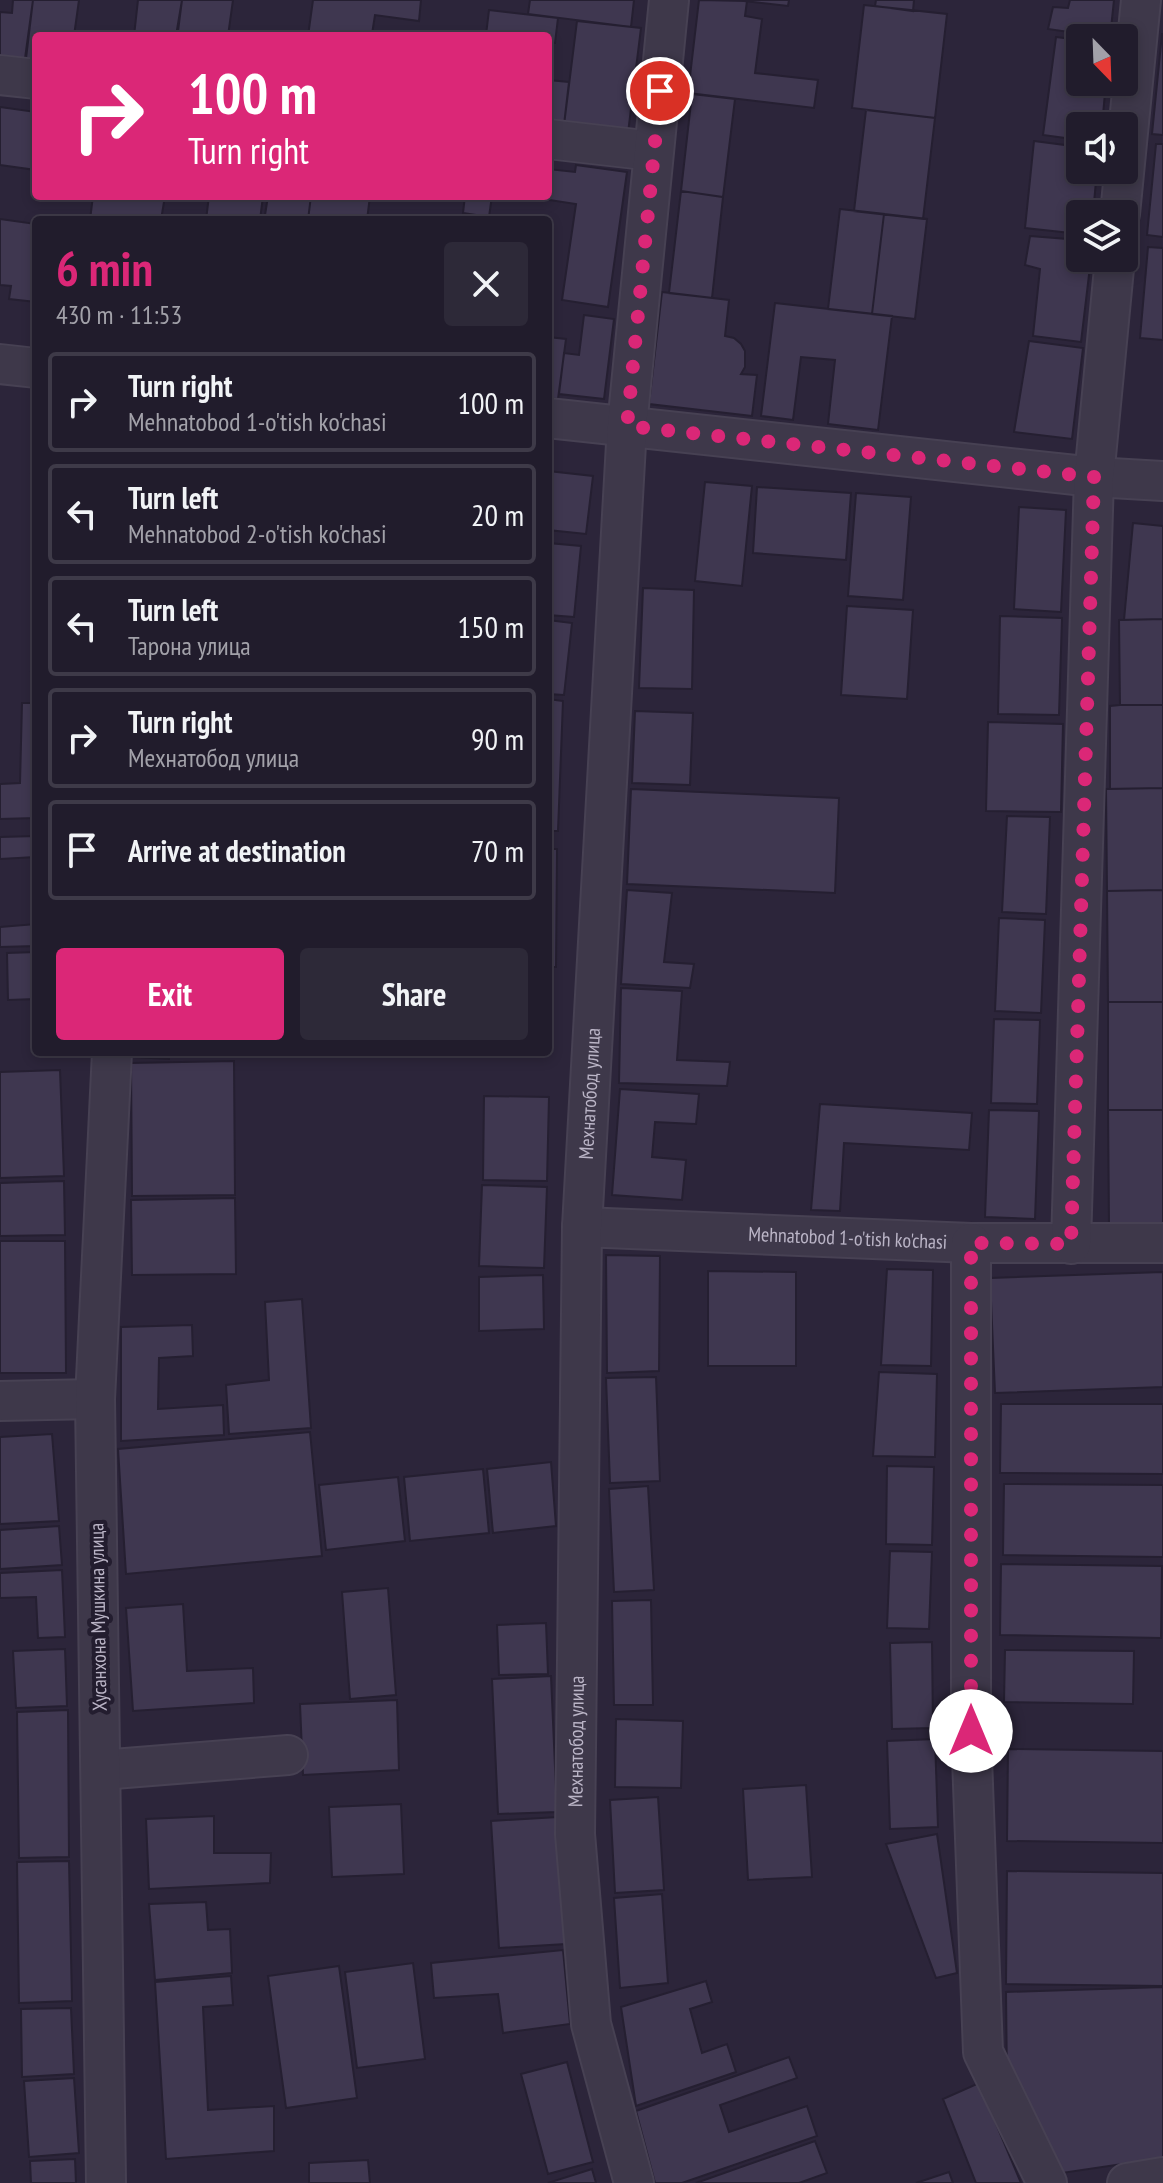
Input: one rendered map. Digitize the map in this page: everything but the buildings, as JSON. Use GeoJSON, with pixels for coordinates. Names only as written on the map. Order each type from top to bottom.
{"type":"FeatureCollection","features":[{"type":"Feature","properties":{"kind":"street","name":"Мехнатобод улица"},"geometry":{"type":"LineString","coordinates":[[634,2183],[591,2024],[575,1834],[582,1227],[627,426],[669,0]]}},
{"type":"Feature","properties":{"kind":"street"},"geometry":{"type":"LineString","coordinates":[[1121,200],[1141,0]]}},
{"type":"Feature","properties":{"kind":"street"},"geometry":{"type":"LineString","coordinates":[[0,75],[32,79]]}},
{"type":"Feature","properties":{"kind":"street"},"geometry":{"type":"LineString","coordinates":[[552,139],[653,151]]}},
{"type":"Feature","properties":{"kind":"street"},"geometry":{"type":"LineString","coordinates":[[1071,1244],[1094,477],[1114,272]]}},
{"type":"Feature","properties":{"kind":"street"},"geometry":{"type":"LineString","coordinates":[[0,364],[32,368]]}},
{"type":"Feature","properties":{"kind":"street"},"geometry":{"type":"LineString","coordinates":[[552,418],[1094,477],[1163,481]]}},
{"type":"Feature","properties":{"kind":"street","name":"Хусанхона Мушкина улица"},"geometry":{"type":"LineString","coordinates":[[106,2183],[95,1399],[112,1056]]}},
{"type":"Feature","properties":{"kind":"street","name":"Mehnatobod 1-o'tish ko'chasi"},"geometry":{"type":"LineString","coordinates":[[582,1227],[971,1243],[1163,1243]]}},
{"type":"Feature","properties":{"kind":"street"},"geometry":{"type":"LineString","coordinates":[[971,1243],[971,1731],[983,2052],[1047,2183]]}},
{"type":"Feature","properties":{"kind":"street"},"geometry":{"type":"LineString","coordinates":[[0,1401],[95,1399]]}},
{"type":"Feature","properties":{"kind":"street"},"geometry":{"type":"LineString","coordinates":[[101,1770],[288,1755]]}},
{"type":"Feature","properties":{"kind":"street"},"geometry":{"type":"LineString","coordinates":[[1127,2183],[1163,2177]]}},
{"type":"Feature","properties":{"kind":"route"},"geometry":{"type":"LineString","coordinates":[[660,91],[627,426],[1094,477],[1071,1244],[971,1243],[971,1731]]}}]}
